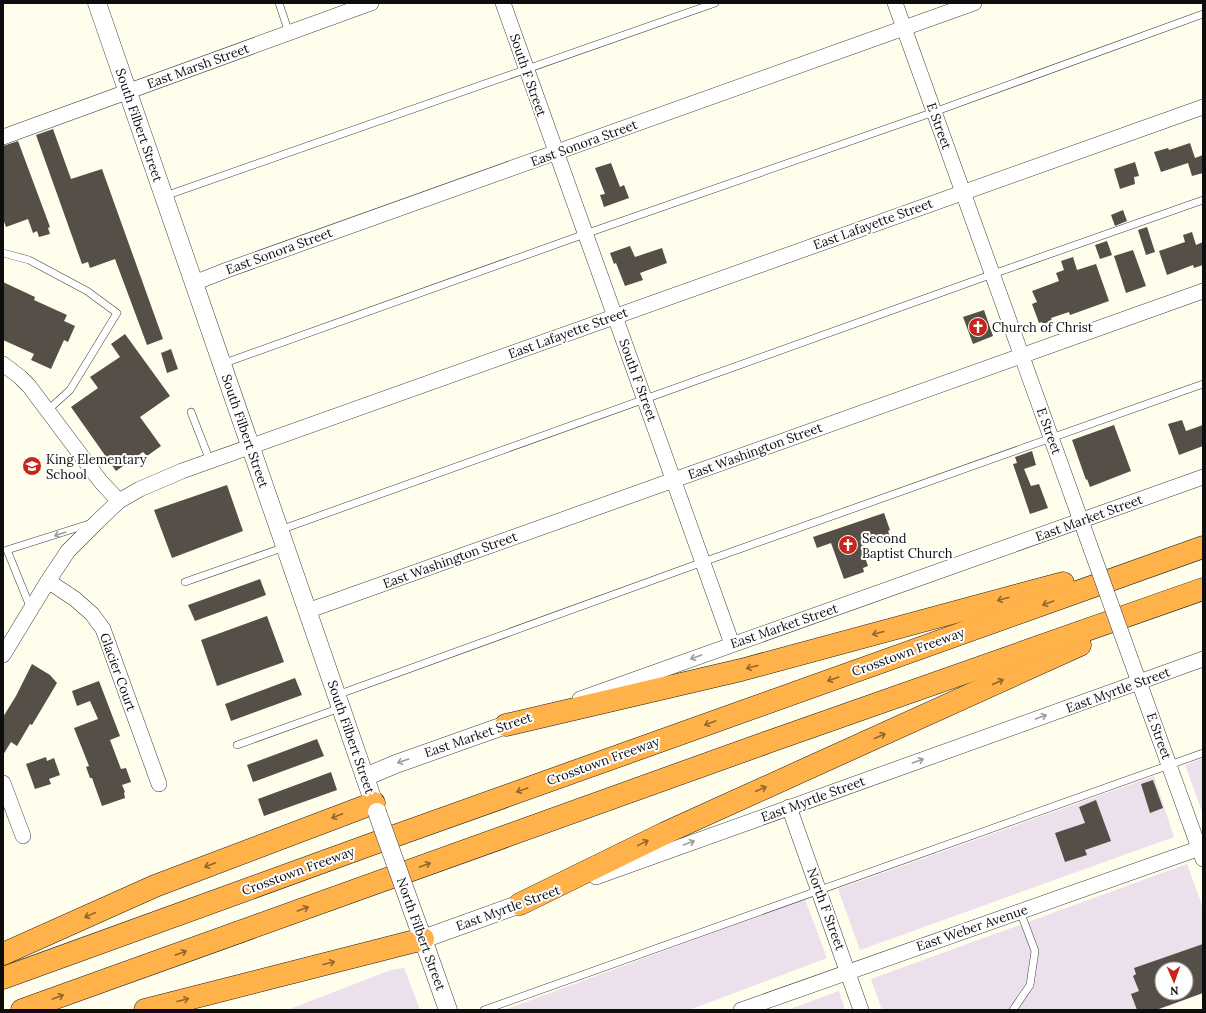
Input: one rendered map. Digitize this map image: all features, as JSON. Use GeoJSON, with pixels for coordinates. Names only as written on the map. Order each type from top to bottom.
{"type":"FeatureCollection","features":[{"type":"Feature","properties":{"kind":"highway"},"geometry":{"type":"LineString","coordinates":[[506,725],[741,670],[1203,546]]}},
{"type":"Feature","properties":{"kind":"highway","name":"Crosstown Freeway"},"geometry":{"type":"LineString","coordinates":[[3,978],[1203,546]]}},
{"type":"Feature","properties":{"kind":"highway"},"geometry":{"type":"LineString","coordinates":[[520,904],[664,833],[1203,589]]}},
{"type":"Feature","properties":{"kind":"highway"},"geometry":{"type":"LineString","coordinates":[[22,1010],[768,742],[1203,589]]}},
{"type":"Feature","properties":{"kind":"highway"},"geometry":{"type":"LineString","coordinates":[[3,954],[155,886],[376,807]]}},
{"type":"Feature","properties":{"kind":"highway"},"geometry":{"type":"LineString","coordinates":[[145,1010],[420,932]]}},
{"type":"Feature","properties":{"kind":"street","name":"South Filbert Street"},"geometry":{"type":"LineString","coordinates":[[97,3],[394,859]]}},
{"type":"Feature","properties":{"kind":"street","name":"East Marsh Street"},"geometry":{"type":"LineString","coordinates":[[3,137],[371,3]]}},
{"type":"Feature","properties":{"kind":"street","name":"South F Street"},"geometry":{"type":"LineString","coordinates":[[503,3],[732,644]]}},
{"type":"Feature","properties":{"kind":"street","name":"E Street"},"geometry":{"type":"LineString","coordinates":[[896,3],[1131,660],[1202,851]]}},
{"type":"Feature","properties":{"kind":"street","name":"East Sonora Street"},"geometry":{"type":"LineString","coordinates":[[194,283],[974,3]]}},
{"type":"Feature","properties":{"kind":"street","name":"East Lafayette Street"},"geometry":{"type":"LineString","coordinates":[[3,655],[68,551],[119,501],[147,486],[182,471],[250,446],[1203,107]]}},
{"type":"Feature","properties":{"kind":"street","name":"East Washington Street"},"geometry":{"type":"LineString","coordinates":[[307,611],[1203,291]]}},
{"type":"Feature","properties":{"kind":"street"},"geometry":{"type":"LineString","coordinates":[[3,364],[29,386],[101,482],[119,501]]}},
{"type":"Feature","properties":{"kind":"street","name":"East Market Street"},"geometry":{"type":"LineString","coordinates":[[365,777],[396,764],[1203,477]]}},
{"type":"Feature","properties":{"kind":"street","name":"Glacier Court"},"geometry":{"type":"LineString","coordinates":[[48,581],[76,599],[92,614],[103,629],[159,784]]}},
{"type":"Feature","properties":{"kind":"street","name":"East Myrtle Street"},"geometry":{"type":"LineString","coordinates":[[420,932],[520,904],[1203,660]]}},
{"type":"Feature","properties":{"kind":"street"},"geometry":{"type":"LineString","coordinates":[[3,783],[23,836]]}},
{"type":"Feature","properties":{"kind":"street","name":"North F Street"},"geometry":{"type":"LineString","coordinates":[[789,807],[861,1010]]}},
{"type":"Feature","properties":{"kind":"street","name":"East Weber Avenue"},"geometry":{"type":"LineString","coordinates":[[741,1010],[1020,912],[1202,851]]}},
{"type":"Feature","properties":{"kind":"street","name":"North Filbert Street"},"geometry":{"type":"LineString","coordinates":[[394,859],[448,1010]]}},
{"type":"Feature","properties":{"kind":"lane"},"geometry":{"type":"LineString","coordinates":[[279,3],[289,33]]}},
{"type":"Feature","properties":{"kind":"lane"},"geometry":{"type":"LineString","coordinates":[[164,197],[716,3]]}},
{"type":"Feature","properties":{"kind":"lane"},"geometry":{"type":"LineString","coordinates":[[222,364],[585,234],[934,112],[1203,14]]}},
{"type":"Feature","properties":{"kind":"lane"},"geometry":{"type":"LineString","coordinates":[[185,582],[282,538],[644,399],[1203,200]]}},
{"type":"Feature","properties":{"kind":"lane"},"geometry":{"type":"LineString","coordinates":[[3,253],[29,260],[48,270],[87,291],[117,313],[70,390],[48,410]]}},
{"type":"Feature","properties":{"kind":"lane"},"geometry":{"type":"LineString","coordinates":[[237,745],[339,701],[703,562],[1203,384]]}},
{"type":"Feature","properties":{"kind":"lane"},"geometry":{"type":"LineString","coordinates":[[191,412],[210,461]]}},
{"type":"Feature","properties":{"kind":"lane"},"geometry":{"type":"LineString","coordinates":[[31,609],[7,550],[97,522]]}},
{"type":"Feature","properties":{"kind":"lane"},"geometry":{"type":"LineString","coordinates":[[484,1010],[1203,753]]}},
{"type":"Feature","properties":{"kind":"lane"},"geometry":{"type":"LineString","coordinates":[[1013,1010],[1030,984],[1035,951],[1020,912]]}},
{"type":"Feature","properties":{"kind":"shaded area"},"geometry":{"type":"Polygon","coordinates":[[[1203,758],[1203,814],[1185,765],[1203,758]]]}},
{"type":"Feature","properties":{"kind":"shaded area"},"geometry":{"type":"Polygon","coordinates":[[[1154,776],[1174,837],[860,950],[838,889],[1154,776]]]}},
{"type":"Feature","properties":{"kind":"shaded area"},"geometry":{"type":"Polygon","coordinates":[[[1187,864],[1203,908],[1203,993],[1194,996],[1194,961],[1154,961],[1154,1001],[1182,1001],[1158,1010],[882,1010],[871,979],[1187,864]]]}},
{"type":"Feature","properties":{"kind":"shaded area"},"geometry":{"type":"Polygon","coordinates":[[[805,899],[827,958],[689,1010],[504,1010],[805,899]]]}},
{"type":"Feature","properties":{"kind":"shaded area"},"geometry":{"type":"Polygon","coordinates":[[[404,968],[420,1010],[287,1010],[391,970],[404,968]]]}},
{"type":"Feature","properties":{"kind":"shaded area"},"geometry":{"type":"Polygon","coordinates":[[[839,991],[845,1010],[787,1010],[839,991]]]}},
{"type":"Feature","properties":{"kind":"building"},"geometry":{"type":"Polygon","coordinates":[[[53,129],[71,179],[102,169],[163,339],[147,345],[115,259],[90,268],[88,262],[82,264],[36,135],[53,129]]]}},
{"type":"Feature","properties":{"kind":"building"},"geometry":{"type":"Polygon","coordinates":[[[18,141],[50,227],[48,228],[50,234],[39,237],[37,231],[33,233],[28,219],[6,227],[3,219],[3,146],[18,141]]]}},
{"type":"Feature","properties":{"kind":"building"},"geometry":{"type":"Polygon","coordinates":[[[1190,143],[1195,158],[1203,155],[1203,173],[1192,176],[1188,163],[1161,172],[1154,152],[1168,148],[1169,150],[1190,143]]]}},
{"type":"Feature","properties":{"kind":"building"},"geometry":{"type":"Polygon","coordinates":[[[1135,162],[1139,176],[1134,177],[1135,184],[1120,189],[1114,169],[1135,162]]]}},
{"type":"Feature","properties":{"kind":"building"},"geometry":{"type":"Polygon","coordinates":[[[611,163],[620,187],[624,185],[629,198],[604,207],[600,195],[605,194],[595,168],[611,163]]]}},
{"type":"Feature","properties":{"kind":"building"},"geometry":{"type":"Polygon","coordinates":[[[1123,210],[1127,221],[1115,226],[1111,215],[1123,210]]]}},
{"type":"Feature","properties":{"kind":"building"},"geometry":{"type":"Polygon","coordinates":[[[1147,227],[1155,252],[1146,255],[1138,230],[1147,227]]]}},
{"type":"Feature","properties":{"kind":"building"},"geometry":{"type":"Polygon","coordinates":[[[1192,232],[1196,245],[1203,242],[1203,265],[1194,268],[1193,265],[1167,275],[1159,251],[1185,242],[1183,235],[1192,232]]]}},
{"type":"Feature","properties":{"kind":"building"},"geometry":{"type":"Polygon","coordinates":[[[1107,241],[1112,255],[1100,259],[1095,245],[1107,241]]]}},
{"type":"Feature","properties":{"kind":"building"},"geometry":{"type":"Polygon","coordinates":[[[630,246],[635,257],[662,248],[667,263],[640,273],[643,280],[625,286],[616,263],[614,264],[610,253],[630,246]]]}},
{"type":"Feature","properties":{"kind":"building"},"geometry":{"type":"Polygon","coordinates":[[[1133,250],[1146,286],[1126,293],[1114,256],[1133,250]]]}},
{"type":"Feature","properties":{"kind":"building"},"geometry":{"type":"Polygon","coordinates":[[[1073,257],[1077,270],[1096,264],[1109,301],[1070,315],[1069,312],[1051,318],[1052,321],[1043,324],[1042,322],[1039,323],[1032,304],[1037,302],[1032,291],[1059,281],[1056,273],[1064,270],[1061,261],[1073,257]]]}},
{"type":"Feature","properties":{"kind":"building"},"geometry":{"type":"Polygon","coordinates":[[[3,282],[35,297],[34,300],[67,315],[64,321],[75,326],[68,342],[64,340],[51,369],[31,360],[34,354],[3,340],[3,282]]]}},
{"type":"Feature","properties":{"kind":"building","name":"Church of Christ"},"geometry":{"type":"Polygon","coordinates":[[[984,310],[993,336],[973,344],[963,317],[984,310]]]}},
{"type":"Feature","properties":{"kind":"building"},"geometry":{"type":"Polygon","coordinates":[[[125,334],[170,396],[140,417],[161,446],[147,456],[143,452],[116,471],[71,407],[98,388],[90,377],[120,357],[111,344],[125,334]]]}},
{"type":"Feature","properties":{"kind":"building"},"geometry":{"type":"Polygon","coordinates":[[[171,349],[178,369],[167,373],[161,353],[171,349]]]}},
{"type":"Feature","properties":{"kind":"building"},"geometry":{"type":"Polygon","coordinates":[[[1182,420],[1186,431],[1203,425],[1203,446],[1179,455],[1168,424],[1182,420]]]}},
{"type":"Feature","properties":{"kind":"building"},"geometry":{"type":"Polygon","coordinates":[[[1114,425],[1131,471],[1090,487],[1087,479],[1086,480],[1072,440],[1114,425]]]}},
{"type":"Feature","properties":{"kind":"building"},"geometry":{"type":"Polygon","coordinates":[[[1032,451],[1036,465],[1024,469],[1031,486],[1039,484],[1048,508],[1030,514],[1013,464],[1017,463],[1015,457],[1032,451]]]}},
{"type":"Feature","properties":{"kind":"building"},"geometry":{"type":"Polygon","coordinates":[[[227,485],[243,531],[172,558],[154,510],[227,485]]]}},
{"type":"Feature","properties":{"kind":"building","name":"Second Baptist Church"},"geometry":{"type":"Polygon","coordinates":[[[884,513],[890,530],[888,531],[890,536],[861,546],[868,566],[863,568],[864,572],[844,579],[831,543],[817,548],[813,537],[884,513]]]}},
{"type":"Feature","properties":{"kind":"building"},"geometry":{"type":"Polygon","coordinates":[[[260,579],[266,595],[195,621],[188,605],[260,579]]]}},
{"type":"Feature","properties":{"kind":"building"},"geometry":{"type":"Polygon","coordinates":[[[267,616],[284,662],[217,686],[201,640],[267,616]]]}},
{"type":"Feature","properties":{"kind":"building"},"geometry":{"type":"Polygon","coordinates":[[[32,664],[50,675],[57,683],[32,725],[30,724],[17,746],[11,742],[3,755],[3,717],[16,696],[32,664]]]}},
{"type":"Feature","properties":{"kind":"building"},"geometry":{"type":"Polygon","coordinates":[[[295,678],[302,695],[231,721],[225,704],[295,678]]]}},
{"type":"Feature","properties":{"kind":"building"},"geometry":{"type":"Polygon","coordinates":[[[99,681],[120,736],[110,740],[121,769],[126,768],[131,782],[122,785],[125,792],[125,798],[102,806],[92,778],[90,778],[86,767],[89,766],[74,728],[98,719],[90,701],[77,706],[72,691],[99,681]]]}},
{"type":"Feature","properties":{"kind":"building"},"geometry":{"type":"Polygon","coordinates":[[[317,739],[324,756],[253,782],[247,765],[317,739]]]}},
{"type":"Feature","properties":{"kind":"building"},"geometry":{"type":"Polygon","coordinates":[[[46,757],[47,761],[54,758],[60,775],[49,779],[51,784],[35,789],[26,764],[46,757]]]}},
{"type":"Feature","properties":{"kind":"building"},"geometry":{"type":"Polygon","coordinates":[[[331,772],[337,790],[264,816],[258,799],[331,772]]]}},
{"type":"Feature","properties":{"kind":"building"},"geometry":{"type":"Polygon","coordinates":[[[1153,780],[1163,808],[1150,813],[1141,784],[1153,780]]]}},
{"type":"Feature","properties":{"kind":"building"},"geometry":{"type":"Polygon","coordinates":[[[1096,800],[1111,841],[1085,850],[1087,855],[1065,862],[1055,833],[1085,823],[1079,807],[1096,800]]]}},
{"type":"Feature","properties":{"kind":"building"},"geometry":{"type":"Polygon","coordinates":[[[1203,944],[1203,993],[1194,996],[1194,961],[1154,961],[1203,944]]]}},
{"type":"Feature","properties":{"kind":"building"},"geometry":{"type":"Polygon","coordinates":[[[1154,961],[1154,1001],[1181,1001],[1156,1010],[1137,1010],[1131,994],[1139,991],[1133,976],[1136,974],[1134,968],[1154,961]]]}},
{"type":"Feature","properties":{"kind":"place","name":"Church of Christ"},"geometry":{"type":"Point","coordinates":[978,327]}},
{"type":"Feature","properties":{"kind":"place","name":"King Elementary School"},"geometry":{"type":"Point","coordinates":[32,466]}},
{"type":"Feature","properties":{"kind":"place","name":"Second Baptist Church"},"geometry":{"type":"Point","coordinates":[848,545]}}]}
